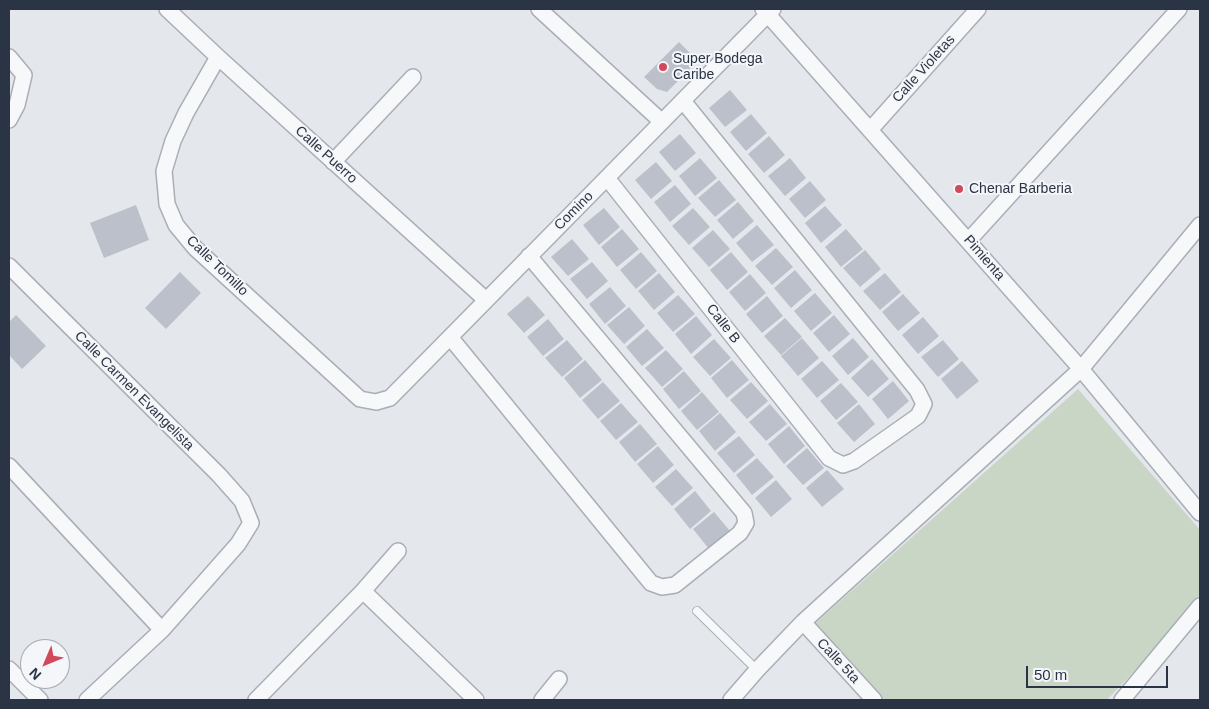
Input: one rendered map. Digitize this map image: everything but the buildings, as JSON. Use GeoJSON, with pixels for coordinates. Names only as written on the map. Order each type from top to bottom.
{"type":"FeatureCollection","features":[{"type":"Feature","properties":{"kind":"street","name":"Calle Puerro"},"geometry":{"type":"LineString","coordinates":[[167,9],[486,300]]}},
{"type":"Feature","properties":{"kind":"street"},"geometry":{"type":"LineString","coordinates":[[539,9],[662,122]]}},
{"type":"Feature","properties":{"kind":"street","name":"Calle Violetas"},"geometry":{"type":"LineString","coordinates":[[870,130],[978,9]]}},
{"type":"Feature","properties":{"kind":"street"},"geometry":{"type":"LineString","coordinates":[[968,240],[1179,9]]}},
{"type":"Feature","properties":{"kind":"street","name":"Comino"},"geometry":{"type":"LineString","coordinates":[[376,402],[390,398],[683,101],[768,10]]}},
{"type":"Feature","properties":{"kind":"street","name":"Pimienta"},"geometry":{"type":"LineString","coordinates":[[768,10],[870,130],[1081,369],[1200,513]]}},
{"type":"Feature","properties":{"kind":"street"},"geometry":{"type":"LineString","coordinates":[[9,57],[24,76],[17,105],[9,120]]}},
{"type":"Feature","properties":{"kind":"street","name":"Calle Tomillo"},"geometry":{"type":"LineString","coordinates":[[218,57],[186,113],[173,141],[164,171],[167,204],[176,225],[195,248],[360,398],[376,402]]}},
{"type":"Feature","properties":{"kind":"street"},"geometry":{"type":"LineString","coordinates":[[333,162],[413,77]]}},
{"type":"Feature","properties":{"kind":"street","name":"Calle B"},"geometry":{"type":"LineString","coordinates":[[607,178],[829,458],[843,465],[854,461],[918,416],[924,404],[917,390],[683,101]]}},
{"type":"Feature","properties":{"kind":"street"},"geometry":{"type":"LineString","coordinates":[[731,700],[803,622],[1081,369],[1200,225]]}},
{"type":"Feature","properties":{"kind":"street"},"geometry":{"type":"LineString","coordinates":[[450,336],[651,582],[662,587],[675,586],[740,533],[746,524],[744,513],[529,256]]}},
{"type":"Feature","properties":{"kind":"street","name":"Calle Carmen Evangelista"},"geometry":{"type":"LineString","coordinates":[[9,266],[219,475],[242,501],[251,523],[238,544],[162,630]]}},
{"type":"Feature","properties":{"kind":"street"},"geometry":{"type":"LineString","coordinates":[[9,466],[162,630],[88,700]]}},
{"type":"Feature","properties":{"kind":"street"},"geometry":{"type":"LineString","coordinates":[[256,700],[363,591],[398,551]]}},
{"type":"Feature","properties":{"kind":"street"},"geometry":{"type":"LineString","coordinates":[[363,591],[476,700]]}},
{"type":"Feature","properties":{"kind":"street"},"geometry":{"type":"LineString","coordinates":[[1122,700],[1200,606]]}},
{"type":"Feature","properties":{"kind":"street","name":"Calle 5ta"},"geometry":{"type":"LineString","coordinates":[[803,622],[874,700]]}},
{"type":"Feature","properties":{"kind":"street"},"geometry":{"type":"LineString","coordinates":[[9,669],[40,700]]}},
{"type":"Feature","properties":{"kind":"street"},"geometry":{"type":"LineString","coordinates":[[542,700],[559,679]]}},
{"type":"Feature","properties":{"kind":"lane"},"geometry":{"type":"LineString","coordinates":[[697,611],[757,670]]}},
{"type":"Feature","properties":{"kind":"green space"},"geometry":{"type":"Polygon","coordinates":[[[1078,389],[1200,530],[1200,601],[1107,700],[881,700],[809,629],[1078,389]]]}},
{"type":"Feature","properties":{"kind":"place","name":"Super Bodega Caribe"},"geometry":{"type":"Point","coordinates":[663,67]}},
{"type":"Feature","properties":{"kind":"place","name":"Chenar Barberia"},"geometry":{"type":"Point","coordinates":[959,189]}}]}
